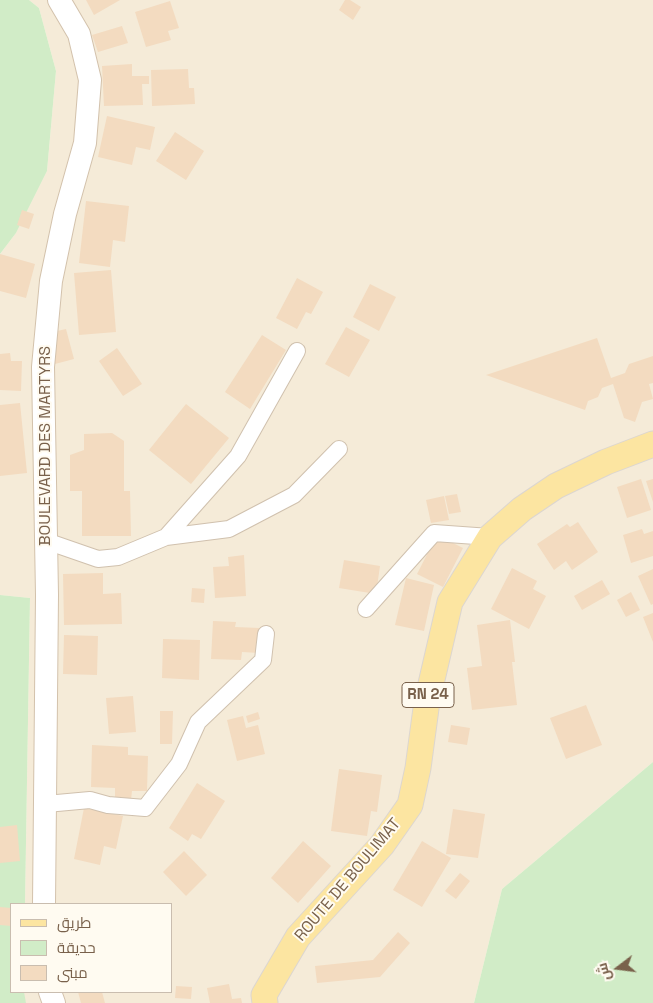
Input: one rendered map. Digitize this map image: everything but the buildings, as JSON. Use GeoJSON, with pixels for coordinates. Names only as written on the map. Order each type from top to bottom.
{"type":"FeatureCollection","features":[{"type":"Feature","properties":{"kind":"main road","name":"BOULEVARD DES MARTYRS"},"geometry":{"type":"LineString","coordinates":[[44,903],[46,541],[43,368],[51,281],[65,214],[85,143],[90,80],[79,34],[59,0]]}},
{"type":"Feature","properties":{"kind":"main road","name":"ROUTE DE BOULIMAT"},"geometry":{"type":"LineString","coordinates":[[265,1003],[264,995],[298,937],[382,845],[410,805],[418,768],[427,701],[450,602],[490,538],[522,509],[556,486],[606,462],[653,444]]}},
{"type":"Feature","properties":{"kind":"street"},"geometry":{"type":"LineString","coordinates":[[166,537],[238,456],[297,351]]}},
{"type":"Feature","properties":{"kind":"street"},"geometry":{"type":"LineString","coordinates":[[46,541],[98,559],[118,557],[166,537],[229,529],[294,496],[339,449]]}},
{"type":"Feature","properties":{"kind":"street"},"geometry":{"type":"LineString","coordinates":[[366,610],[434,533],[490,538]]}},
{"type":"Feature","properties":{"kind":"street"},"geometry":{"type":"LineString","coordinates":[[46,804],[90,800],[108,805],[145,808],[180,764],[198,722],[263,660],[266,634]]}},
{"type":"Feature","properties":{"kind":"shaded area"},"geometry":{"type":"Polygon","coordinates":[[[29,0],[653,0],[653,762],[502,889],[474,1003],[26,1003],[24,999],[24,993],[172,993],[172,903],[25,903],[30,598],[0,595],[0,254],[16,233],[47,171],[56,71],[39,8],[29,0]]]}},
{"type":"Feature","properties":{"kind":"green space"},"geometry":{"type":"Polygon","coordinates":[[[0,0],[29,0],[39,8],[56,71],[47,171],[16,233],[0,254],[0,0]]]}},
{"type":"Feature","properties":{"kind":"green space"},"geometry":{"type":"Polygon","coordinates":[[[0,595],[30,598],[25,903],[10,903],[10,993],[24,993],[26,1003],[0,1003],[0,595]]]}},
{"type":"Feature","properties":{"kind":"green space"},"geometry":{"type":"Polygon","coordinates":[[[653,762],[653,1003],[474,1003],[502,889],[653,762]]]}}]}
